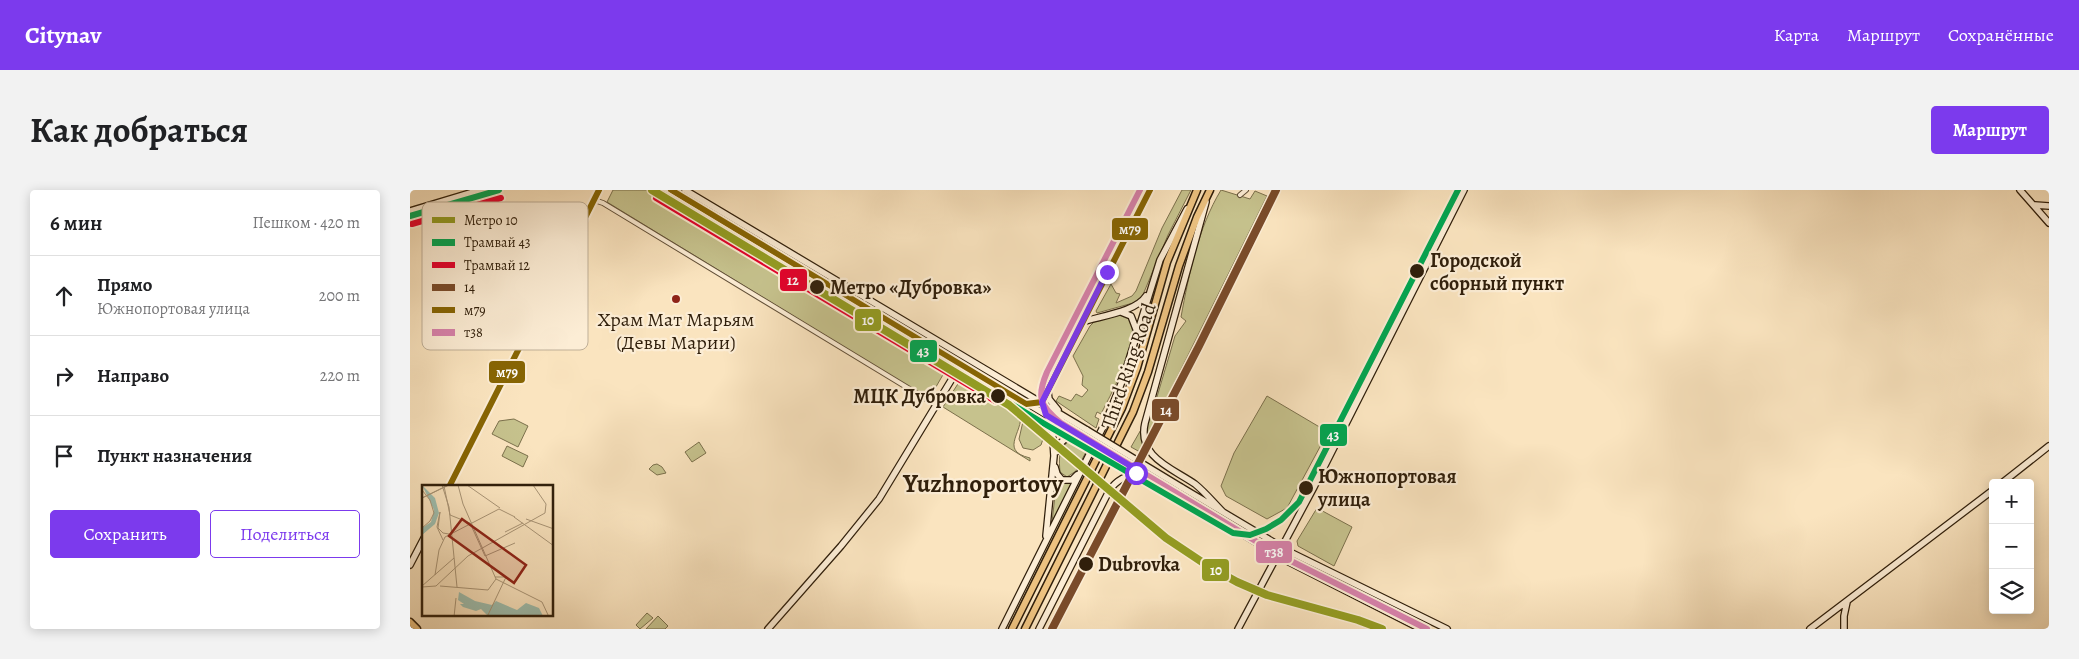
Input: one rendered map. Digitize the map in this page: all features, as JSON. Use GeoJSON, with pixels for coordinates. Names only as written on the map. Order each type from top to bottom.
{"type":"FeatureCollection","features":[{"type":"Feature","properties":{"kind":"main road"},"geometry":{"type":"LineString","coordinates":[[440,202],[480,190]]}},
{"type":"Feature","properties":{"kind":"main road"},"geometry":{"type":"LineString","coordinates":[[588,212],[599,190]]}},
{"type":"Feature","properties":{"kind":"main road"},"geometry":{"type":"LineString","coordinates":[[671,190],[1278,555],[1421,629]]}},
{"type":"Feature","properties":{"kind":"main road"},"geometry":{"type":"LineString","coordinates":[[685,190],[907,323],[954,349],[1282,547],[1446,629]]}},
{"type":"Feature","properties":{"kind":"main road"},"geometry":{"type":"LineString","coordinates":[[1082,470],[1072,480],[1062,480],[1057,474],[1052,425],[1046,415],[1042,402],[1150,190]]}},
{"type":"Feature","properties":{"kind":"main road","name":"Third Ring Road"},"geometry":{"type":"LineString","coordinates":[[1012,629],[1122,408],[1136,368],[1167,262],[1197,190]]}},
{"type":"Feature","properties":{"kind":"main road"},"geometry":{"type":"LineString","coordinates":[[1211,190],[1197,233],[1145,423],[1143,437],[1145,446],[1153,458],[1200,488],[1223,512]]}},
{"type":"Feature","properties":{"kind":"main road","name":"Third Ring Road"},"geometry":{"type":"LineString","coordinates":[[1025,629],[1133,412],[1148,372],[1181,259],[1211,190]]}},
{"type":"Feature","properties":{"kind":"main road"},"geometry":{"type":"LineString","coordinates":[[1238,629],[1278,555],[1464,190]]}},
{"type":"Feature","properties":{"kind":"main road"},"geometry":{"type":"LineString","coordinates":[[2020,190],[2049,223]]}},
{"type":"Feature","properties":{"kind":"main road"},"geometry":{"type":"LineString","coordinates":[[1002,629],[1101,432],[1118,392],[1148,292],[1160,260],[1193,198]]}},
{"type":"Feature","properties":{"kind":"main road"},"geometry":{"type":"LineString","coordinates":[[2035,205],[2049,206]]}},
{"type":"Feature","properties":{"kind":"main road"},"geometry":{"type":"LineString","coordinates":[[410,211],[422,207]]}},
{"type":"Feature","properties":{"kind":"main road"},"geometry":{"type":"LineString","coordinates":[[1082,322],[1114,313],[1141,302],[1148,292]]}},
{"type":"Feature","properties":{"kind":"main road"},"geometry":{"type":"LineString","coordinates":[[1114,313],[1125,312],[1131,316],[1136,326],[1136,336]]}},
{"type":"Feature","properties":{"kind":"main road"},"geometry":{"type":"LineString","coordinates":[[768,629],[841,546],[879,499],[961,364],[960,358],[954,349]]}},
{"type":"Feature","properties":{"kind":"main road"},"geometry":{"type":"LineString","coordinates":[[451,485],[518,350]]}},
{"type":"Feature","properties":{"kind":"main road"},"geometry":{"type":"LineString","coordinates":[[946,356],[952,364],[954,376]]}},
{"type":"Feature","properties":{"kind":"main road"},"geometry":{"type":"LineString","coordinates":[[961,364],[977,363]]}},
{"type":"Feature","properties":{"kind":"main road"},"geometry":{"type":"LineString","coordinates":[[954,376],[972,371]]}},
{"type":"Feature","properties":{"kind":"main road"},"geometry":{"type":"LineString","coordinates":[[1048,390],[1049,399],[1066,416]]}},
{"type":"Feature","properties":{"kind":"main road"},"geometry":{"type":"LineString","coordinates":[[1026,404],[1042,402]]}},
{"type":"Feature","properties":{"kind":"main road"},"geometry":{"type":"LineString","coordinates":[[1041,552],[1048,531],[1054,459],[1058,445],[1063,440],[1072,436],[1083,437]]}},
{"type":"Feature","properties":{"kind":"main road"},"geometry":{"type":"LineString","coordinates":[[2007,479],[2049,446]]}},
{"type":"Feature","properties":{"kind":"main road"},"geometry":{"type":"LineString","coordinates":[[1039,629],[1109,491],[1116,482],[1124,477],[1142,473]]}},
{"type":"Feature","properties":{"kind":"main road"},"geometry":{"type":"LineString","coordinates":[[1810,629],[1989,493]]}},
{"type":"Feature","properties":{"kind":"main road"},"geometry":{"type":"LineString","coordinates":[[1234,527],[1240,526],[1238,521]]}},
{"type":"Feature","properties":{"kind":"main road"},"geometry":{"type":"LineString","coordinates":[[411,563],[422,542]]}},
{"type":"Feature","properties":{"kind":"main road"},"geometry":{"type":"LineString","coordinates":[[1844,629],[1847,602]]}},
{"type":"Feature","properties":{"kind":"main road"},"geometry":{"type":"LineString","coordinates":[[410,622],[417,629]]}},
{"type":"Feature","properties":{"kind":"street"},"geometry":{"type":"LineString","coordinates":[[1240,195],[1246,190]]}},
{"type":"Feature","properties":{"kind":"street"},"geometry":{"type":"LineString","coordinates":[[594,200],[604,203],[936,405]]}},
{"type":"Feature","properties":{"kind":"shaded area"},"geometry":{"type":"Polygon","coordinates":[[[613,190],[652,190],[948,366],[929,399],[607,202],[613,190]]]}},
{"type":"Feature","properties":{"kind":"shaded area"},"geometry":{"type":"Polygon","coordinates":[[[1182,190],[1191,190],[1168,235],[1142,297],[1133,303],[1097,313],[1096,311],[1111,284],[1116,293],[1120,294],[1116,303],[1132,296],[1136,291],[1162,228],[1182,190]]]}},
{"type":"Feature","properties":{"kind":"shaded area"},"geometry":{"type":"Polygon","coordinates":[[[1221,190],[1250,199],[1255,191],[1267,196],[1140,452],[1131,447],[1154,407],[1175,336],[1186,321],[1181,317],[1195,252],[1206,220],[1221,190]]]}},
{"type":"Feature","properties":{"kind":"shaded area"},"geometry":{"type":"Polygon","coordinates":[[[1120,315],[1129,320],[1132,330],[1131,344],[1112,393],[1101,414],[1097,412],[1095,417],[1099,419],[1096,428],[1056,401],[1059,396],[1071,401],[1076,394],[1082,397],[1088,390],[1082,385],[1083,376],[1073,356],[1094,322],[1120,315]]]}},
{"type":"Feature","properties":{"kind":"shaded area"},"geometry":{"type":"Polygon","coordinates":[[[963,376],[1019,410],[1021,417],[1015,438],[1015,450],[1030,458],[1030,461],[943,407],[963,376]]]}},
{"type":"Feature","properties":{"kind":"shaded area"},"geometry":{"type":"Polygon","coordinates":[[[1267,396],[1328,432],[1287,508],[1267,519],[1226,496],[1221,486],[1234,453],[1267,396]]]}},
{"type":"Feature","properties":{"kind":"shaded area"},"geometry":{"type":"Polygon","coordinates":[[[1027,415],[1042,424],[1045,433],[1041,445],[1033,450],[1023,448],[1019,439],[1024,417],[1027,415]]]}},
{"type":"Feature","properties":{"kind":"shaded area"},"geometry":{"type":"Polygon","coordinates":[[[514,419],[528,426],[518,447],[492,434],[499,421],[514,419]]]}},
{"type":"Feature","properties":{"kind":"shaded area"},"geometry":{"type":"Polygon","coordinates":[[[699,442],[706,453],[692,462],[685,452],[699,442]]]}},
{"type":"Feature","properties":{"kind":"shaded area"},"geometry":{"type":"Polygon","coordinates":[[[1068,442],[1086,452],[1076,471],[1067,477],[1060,472],[1059,459],[1062,448],[1068,442]]]}},
{"type":"Feature","properties":{"kind":"shaded area"},"geometry":{"type":"Polygon","coordinates":[[[507,446],[528,456],[523,467],[502,456],[507,446]]]}},
{"type":"Feature","properties":{"kind":"shaded area"},"geometry":{"type":"Polygon","coordinates":[[[657,464],[666,473],[657,475],[649,469],[657,464]]]}},
{"type":"Feature","properties":{"kind":"shaded area"},"geometry":{"type":"Polygon","coordinates":[[[1057,478],[1064,483],[1072,482],[1052,522],[1057,478]]]}},
{"type":"Feature","properties":{"kind":"shaded area"},"geometry":{"type":"Polygon","coordinates":[[[1317,508],[1352,527],[1334,566],[1298,546],[1297,541],[1317,508]]]}},
{"type":"Feature","properties":{"kind":"shaded area"},"geometry":{"type":"Polygon","coordinates":[[[647,613],[653,618],[640,629],[636,625],[647,613]]]}},
{"type":"Feature","properties":{"kind":"shaded area"},"geometry":{"type":"Polygon","coordinates":[[[658,616],[668,626],[665,629],[646,629],[658,616]]]}},
{"type":"Feature","properties":{"kind":"metro line","name":"10"},"geometry":{"type":"LineString","coordinates":[[652,190],[1009,405],[1166,538],[1208,566],[1237,582],[1267,595],[1358,620],[1382,629]]}},
{"type":"Feature","properties":{"kind":"tram line","name":"43"},"geometry":{"type":"LineString","coordinates":[[458,202],[499,190]]}},
{"type":"Feature","properties":{"kind":"tram line","name":"43"},"geometry":{"type":"LineString","coordinates":[[656,190],[1043,423],[1233,533],[1250,535],[1266,529],[1281,520],[1299,502],[1458,190]]}},
{"type":"Feature","properties":{"kind":"tram line","name":"12"},"geometry":{"type":"LineString","coordinates":[[487,202],[501,198]]}},
{"type":"Feature","properties":{"kind":"tram line","name":"12"},"geometry":{"type":"LineString","coordinates":[[656,198],[995,401]]}},
{"type":"Feature","properties":{"kind":"tram line","name":"43"},"geometry":{"type":"LineString","coordinates":[[410,216],[422,212]]}},
{"type":"Feature","properties":{"kind":"tram line","name":"12"},"geometry":{"type":"LineString","coordinates":[[412,224],[422,221]]}},
{"type":"Feature","properties":{"kind":"transit line","name":"м79"},"geometry":{"type":"LineString","coordinates":[[588,212],[599,190]]}},
{"type":"Feature","properties":{"kind":"transit line","name":"м79"},"geometry":{"type":"LineString","coordinates":[[671,190],[1026,404],[1042,402]]}},
{"type":"Feature","properties":{"kind":"transit line","name":"т38"},"geometry":{"type":"LineString","coordinates":[[1140,190],[1047,372],[1041,395],[1044,406],[1061,423],[1277,554],[1427,629]]}},
{"type":"Feature","properties":{"kind":"transit line","name":"м79"},"geometry":{"type":"LineString","coordinates":[[1042,402],[1150,190]]}},
{"type":"Feature","properties":{"kind":"transit line","name":"14"},"geometry":{"type":"LineString","coordinates":[[1052,629],[1199,346],[1276,190]]}},
{"type":"Feature","properties":{"kind":"transit line","name":"м79"},"geometry":{"type":"LineString","coordinates":[[450,485],[518,350]]}},
{"type":"Feature","properties":{"kind":"place","name":"Городской сборный пункт"},"geometry":{"type":"Point","coordinates":[1417,271]}},
{"type":"Feature","properties":{"kind":"place","name":"Метро «Дубровка»"},"geometry":{"type":"Point","coordinates":[817,287]}},
{"type":"Feature","properties":{"kind":"place","name":"Храм Мат Марьям (Девы Марии)"},"geometry":{"type":"Point","coordinates":[676,299]}},
{"type":"Feature","properties":{"kind":"place","name":"МЦК Дубровка"},"geometry":{"type":"Point","coordinates":[998,396]}},
{"type":"Feature","properties":{"kind":"place","name":"Южнопортовая улица"},"geometry":{"type":"Point","coordinates":[1306,488]}},
{"type":"Feature","properties":{"kind":"place","name":"Dubrovka"},"geometry":{"type":"Point","coordinates":[1086,564]}},
{"type":"Feature","properties":{"kind":"district","name":"Yuzhnoportovy"},"geometry":{"type":"Point","coordinates":[983,483]}},
{"type":"Feature","properties":{"kind":"route"},"geometry":{"type":"LineString","coordinates":[[1107,272],[1042,402],[1046,415],[1142,473],[1136,473]]}}]}
